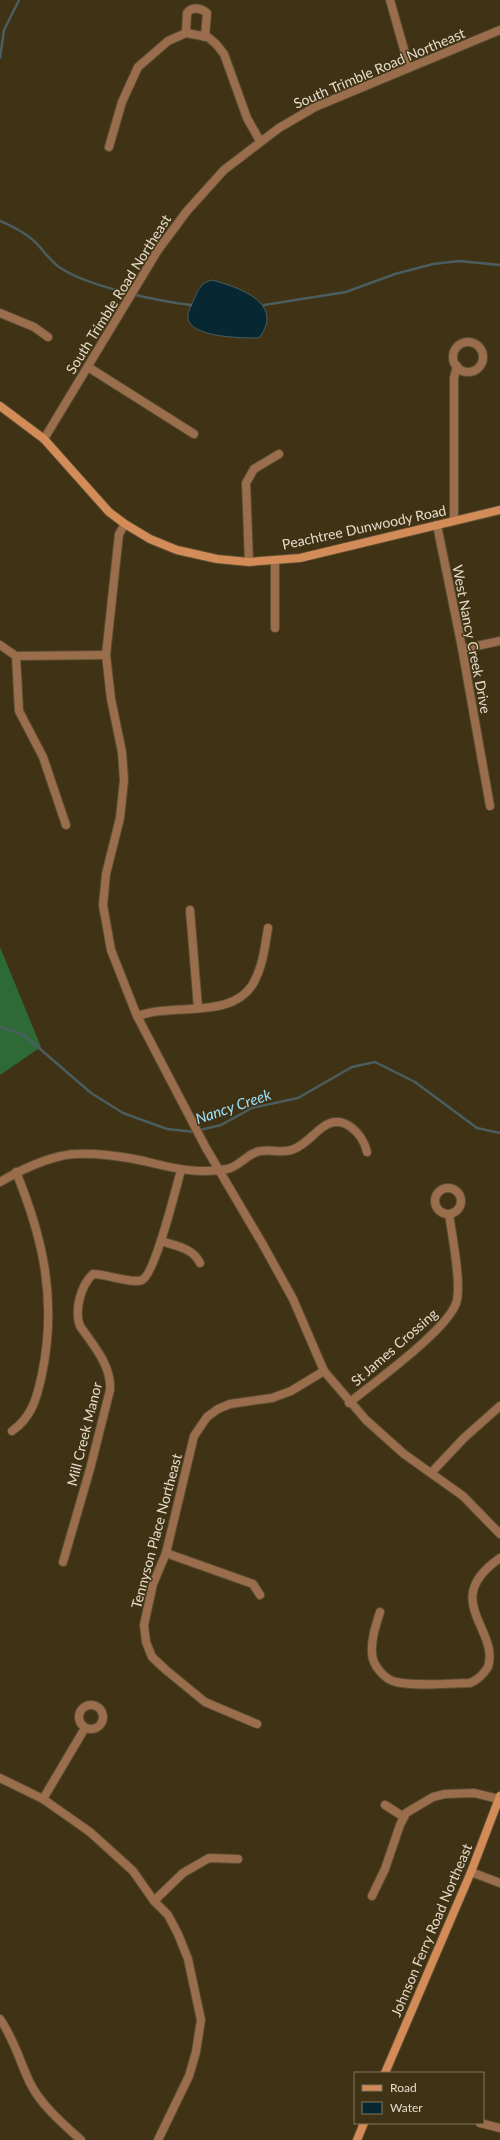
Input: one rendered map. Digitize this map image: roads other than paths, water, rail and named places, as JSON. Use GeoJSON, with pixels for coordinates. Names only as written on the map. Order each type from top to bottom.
{"type":"FeatureCollection","features":[{"type":"Feature","properties":{"kind":"main road","name":"Peachtree Dunwoody Road"},"geometry":{"type":"LineString","coordinates":[[0,406],[44,439],[109,512],[125,524],[150,539],[177,550],[217,559],[249,562],[300,558],[500,510]]}},
{"type":"Feature","properties":{"kind":"main road","name":"Johnson Ferry Road Northeast"},"geometry":{"type":"LineString","coordinates":[[385,2072],[471,1872],[499,1798]]}},
{"type":"Feature","properties":{"kind":"main road"},"geometry":{"type":"LineString","coordinates":[[357,2140],[364,2124]]}},
{"type":"Feature","properties":{"kind":"street"},"geometry":{"type":"LineString","coordinates":[[390,0],[408,67]]}},
{"type":"Feature","properties":{"kind":"street"},"geometry":{"type":"LineString","coordinates":[[186,34],[187,13],[192,9],[198,9],[207,13],[205,37]]}},
{"type":"Feature","properties":{"kind":"street","name":"South Trimble Road Northeast"},"geometry":{"type":"LineString","coordinates":[[44,439],[158,250],[187,211],[224,170],[260,141],[315,106],[500,30]]}},
{"type":"Feature","properties":{"kind":"street"},"geometry":{"type":"LineString","coordinates":[[109,147],[125,94],[138,67],[168,41],[186,34],[205,37],[216,44],[224,54],[247,118],[260,141]]}},
{"type":"Feature","properties":{"kind":"street"},"geometry":{"type":"LineString","coordinates":[[0,313],[34,326],[48,337]]}},
{"type":"Feature","properties":{"kind":"street"},"geometry":{"type":"LineString","coordinates":[[454,521],[454,378],[456,366]]}},
{"type":"Feature","properties":{"kind":"street"},"geometry":{"type":"LineString","coordinates":[[88,367],[194,434]]}},
{"type":"Feature","properties":{"kind":"street"},"geometry":{"type":"LineString","coordinates":[[249,562],[246,483],[254,469],[279,454]]}},
{"type":"Feature","properties":{"kind":"street"},"geometry":{"type":"LineString","coordinates":[[125,524],[119,534],[106,655],[111,699],[122,752],[124,780],[120,818],[106,874],[103,905],[111,950],[137,1016],[218,1170],[262,1243],[292,1299],[324,1371],[366,1420],[404,1454],[463,1496],[500,1534]]}},
{"type":"Feature","properties":{"kind":"street","name":"West Nancy Creek Drive"},"geometry":{"type":"LineString","coordinates":[[437,525],[463,649],[490,806]]}},
{"type":"Feature","properties":{"kind":"street"},"geometry":{"type":"LineString","coordinates":[[275,628],[276,560]]}},
{"type":"Feature","properties":{"kind":"street"},"geometry":{"type":"LineString","coordinates":[[463,649],[500,641]]}},
{"type":"Feature","properties":{"kind":"street"},"geometry":{"type":"LineString","coordinates":[[0,646],[16,656],[106,655]]}},
{"type":"Feature","properties":{"kind":"street"},"geometry":{"type":"LineString","coordinates":[[16,656],[20,711],[42,757],[66,825]]}},
{"type":"Feature","properties":{"kind":"street"},"geometry":{"type":"LineString","coordinates":[[190,910],[198,1008]]}},
{"type":"Feature","properties":{"kind":"street"},"geometry":{"type":"LineString","coordinates":[[137,1016],[160,1011],[220,1006],[230,1003],[254,983],[261,966],[268,928]]}},
{"type":"Feature","properties":{"kind":"street"},"geometry":{"type":"LineString","coordinates":[[0,1182],[16,1172],[63,1155],[119,1157],[181,1170],[228,1169],[261,1150],[284,1152],[294,1149],[304,1143],[324,1126],[333,1123],[343,1123],[353,1127],[362,1136],[367,1152]]}},
{"type":"Feature","properties":{"kind":"street","name":"Mill Creek Manor"},"geometry":{"type":"LineString","coordinates":[[63,1562],[90,1469],[110,1390],[111,1380],[101,1358],[80,1326],[77,1318],[84,1286],[93,1274],[141,1280],[147,1276],[161,1241],[181,1170]]}},
{"type":"Feature","properties":{"kind":"street"},"geometry":{"type":"LineString","coordinates":[[12,1431],[24,1423],[30,1414],[38,1390],[43,1366],[50,1307],[42,1249],[31,1207],[16,1172]]}},
{"type":"Feature","properties":{"kind":"street","name":"St James Crossing"},"geometry":{"type":"LineString","coordinates":[[350,1403],[430,1336],[453,1311],[457,1299],[457,1282],[449,1214]]}},
{"type":"Feature","properties":{"kind":"street"},"geometry":{"type":"LineString","coordinates":[[161,1241],[190,1251],[196,1255],[200,1263]]}},
{"type":"Feature","properties":{"kind":"street","name":"Tennyson Place Northeast"},"geometry":{"type":"LineString","coordinates":[[257,1724],[205,1702],[166,1670],[152,1657],[146,1642],[144,1625],[153,1584],[166,1553],[194,1436],[208,1417],[218,1409],[230,1404],[272,1398],[291,1391],[324,1371]]}},
{"type":"Feature","properties":{"kind":"street"},"geometry":{"type":"LineString","coordinates":[[431,1473],[464,1438],[500,1406]]}},
{"type":"Feature","properties":{"kind":"street"},"geometry":{"type":"LineString","coordinates":[[166,1553],[253,1584],[260,1595]]}},
{"type":"Feature","properties":{"kind":"street"},"geometry":{"type":"LineString","coordinates":[[380,1612],[373,1637],[372,1655],[376,1665],[384,1675],[395,1682],[470,1683],[478,1680],[491,1662],[491,1651],[489,1638],[477,1610],[474,1592],[483,1572],[500,1558]]}},
{"type":"Feature","properties":{"kind":"street"},"geometry":{"type":"LineString","coordinates":[[43,1799],[85,1728]]}},
{"type":"Feature","properties":{"kind":"street"},"geometry":{"type":"LineString","coordinates":[[0,1778],[43,1799],[90,1832],[132,1871],[154,1901],[168,1915],[185,1953],[197,1996],[201,2020],[196,2052],[189,2076],[158,2140]]}},
{"type":"Feature","properties":{"kind":"street"},"geometry":{"type":"LineString","coordinates":[[372,1896],[385,1869],[404,1817],[406,1813],[415,1806],[433,1797],[445,1794],[474,1793],[499,1798]]}},
{"type":"Feature","properties":{"kind":"street"},"geometry":{"type":"LineString","coordinates":[[385,1805],[404,1817]]}},
{"type":"Feature","properties":{"kind":"street"},"geometry":{"type":"LineString","coordinates":[[154,1901],[182,1873],[209,1858],[238,1859]]}},
{"type":"Feature","properties":{"kind":"street"},"geometry":{"type":"LineString","coordinates":[[471,1872],[500,1883]]}},
{"type":"Feature","properties":{"kind":"street"},"geometry":{"type":"LineString","coordinates":[[0,2019],[15,2046],[30,2082],[39,2097],[81,2140]]}},
{"type":"Feature","properties":{"kind":"street"},"geometry":{"type":"LineString","coordinates":[[484,2124],[500,2128]]}},
{"type":"Feature","properties":{"kind":"water"},"geometry":{"type":"Polygon","coordinates":[[[212,280],[245,292],[255,298],[263,306],[267,315],[266,326],[259,338],[219,336],[199,330],[192,325],[188,319],[188,316],[197,292],[205,283],[212,280]]]}},
{"type":"Feature","properties":{"kind":"waterway"},"geometry":{"type":"LineString","coordinates":[[0,58],[4,30],[19,0]]}},
{"type":"Feature","properties":{"kind":"waterway"},"geometry":{"type":"LineString","coordinates":[[0,221],[26,235],[38,244],[58,266],[74,276],[125,292],[191,305]]}},
{"type":"Feature","properties":{"kind":"waterway"},"geometry":{"type":"LineString","coordinates":[[264,305],[346,292],[395,274],[433,264],[459,261],[500,265]]}},
{"type":"Feature","properties":{"kind":"waterway","name":"Nancy Creek"},"geometry":{"type":"LineString","coordinates":[[0,1027],[24,1035],[91,1093],[123,1113],[167,1129],[195,1132]]}},
{"type":"Feature","properties":{"kind":"waterway","name":"Nancy Creek"},"geometry":{"type":"LineString","coordinates":[[200,1130],[221,1125],[252,1108],[298,1098],[352,1067],[375,1062],[415,1082],[477,1128],[500,1133]]}}]}
